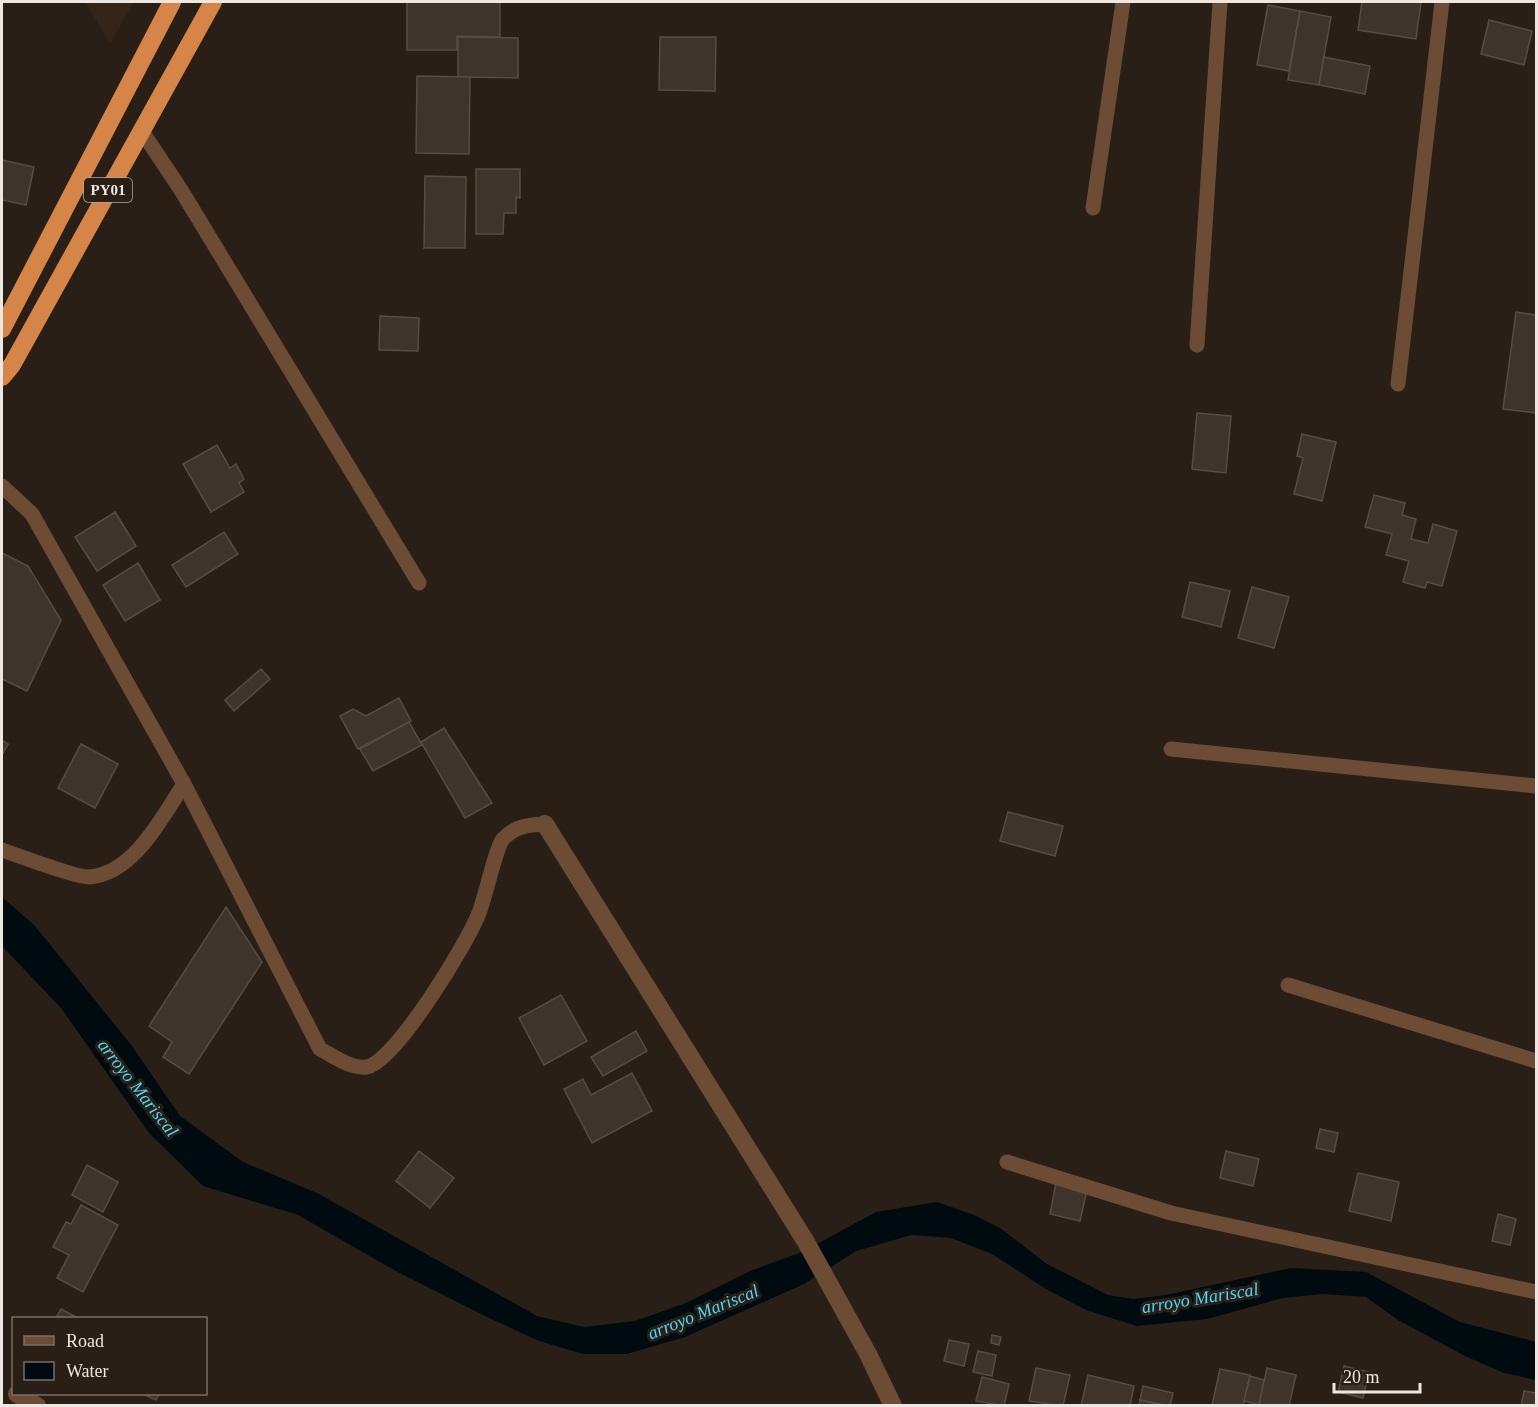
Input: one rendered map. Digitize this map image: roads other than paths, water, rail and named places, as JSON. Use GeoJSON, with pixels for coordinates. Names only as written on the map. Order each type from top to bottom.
{"type":"FeatureCollection","features":[{"type":"Feature","properties":{"kind":"highway","name":"PY01"},"geometry":{"type":"LineString","coordinates":[[2,329],[172,2]]}},
{"type":"Feature","properties":{"kind":"highway","name":"PY01"},"geometry":{"type":"LineString","coordinates":[[2,377],[12,365],[213,2]]}},
{"type":"Feature","properties":{"kind":"street"},"geometry":{"type":"LineString","coordinates":[[545,824],[806,1242],[868,1354],[893,1406]]}},
{"type":"Feature","properties":{"kind":"street"},"geometry":{"type":"LineString","coordinates":[[20,1395],[37,1406]]}},
{"type":"Feature","properties":{"kind":"lane"},"geometry":{"type":"LineString","coordinates":[[1093,208],[1123,2]]}},
{"type":"Feature","properties":{"kind":"lane"},"geometry":{"type":"LineString","coordinates":[[1197,345],[1220,2]]}},
{"type":"Feature","properties":{"kind":"lane"},"geometry":{"type":"LineString","coordinates":[[1398,384],[1442,2]]}},
{"type":"Feature","properties":{"kind":"lane"},"geometry":{"type":"LineString","coordinates":[[141,130],[181,190],[419,583]]}},
{"type":"Feature","properties":{"kind":"lane"},"geometry":{"type":"LineString","coordinates":[[2,486],[32,514],[184,784],[320,1049],[357,1066],[368,1067],[384,1056],[412,1024],[460,953],[479,915],[501,841],[516,829],[527,825],[545,824]]}},
{"type":"Feature","properties":{"kind":"lane"},"geometry":{"type":"LineString","coordinates":[[1171,749],[1536,786]]}},
{"type":"Feature","properties":{"kind":"lane"},"geometry":{"type":"LineString","coordinates":[[2,850],[88,878],[112,870],[132,855],[184,784]]}},
{"type":"Feature","properties":{"kind":"lane"},"geometry":{"type":"LineString","coordinates":[[1288,986],[1536,1060]]}},
{"type":"Feature","properties":{"kind":"lane"},"geometry":{"type":"LineString","coordinates":[[1007,1162],[1171,1214],[1536,1292]]}},
{"type":"Feature","properties":{"kind":"water","name":"arroyo Mariscal"},"geometry":{"type":"Polygon","coordinates":[[[2,897],[35,926],[132,1046],[180,1116],[243,1162],[317,1193],[537,1316],[584,1327],[635,1321],[686,1303],[750,1271],[802,1252],[876,1212],[937,1202],[974,1215],[1000,1228],[1047,1264],[1108,1295],[1133,1299],[1166,1295],[1291,1268],[1366,1272],[1460,1322],[1536,1342],[1536,1380],[1504,1373],[1465,1356],[1398,1320],[1366,1297],[1323,1294],[1283,1298],[1207,1319],[1137,1326],[1086,1310],[1046,1289],[992,1254],[951,1238],[911,1235],[856,1251],[804,1284],[685,1337],[627,1354],[583,1354],[539,1341],[394,1270],[298,1215],[203,1186],[149,1133],[61,1008],[2,946],[2,897]]]}}]}
